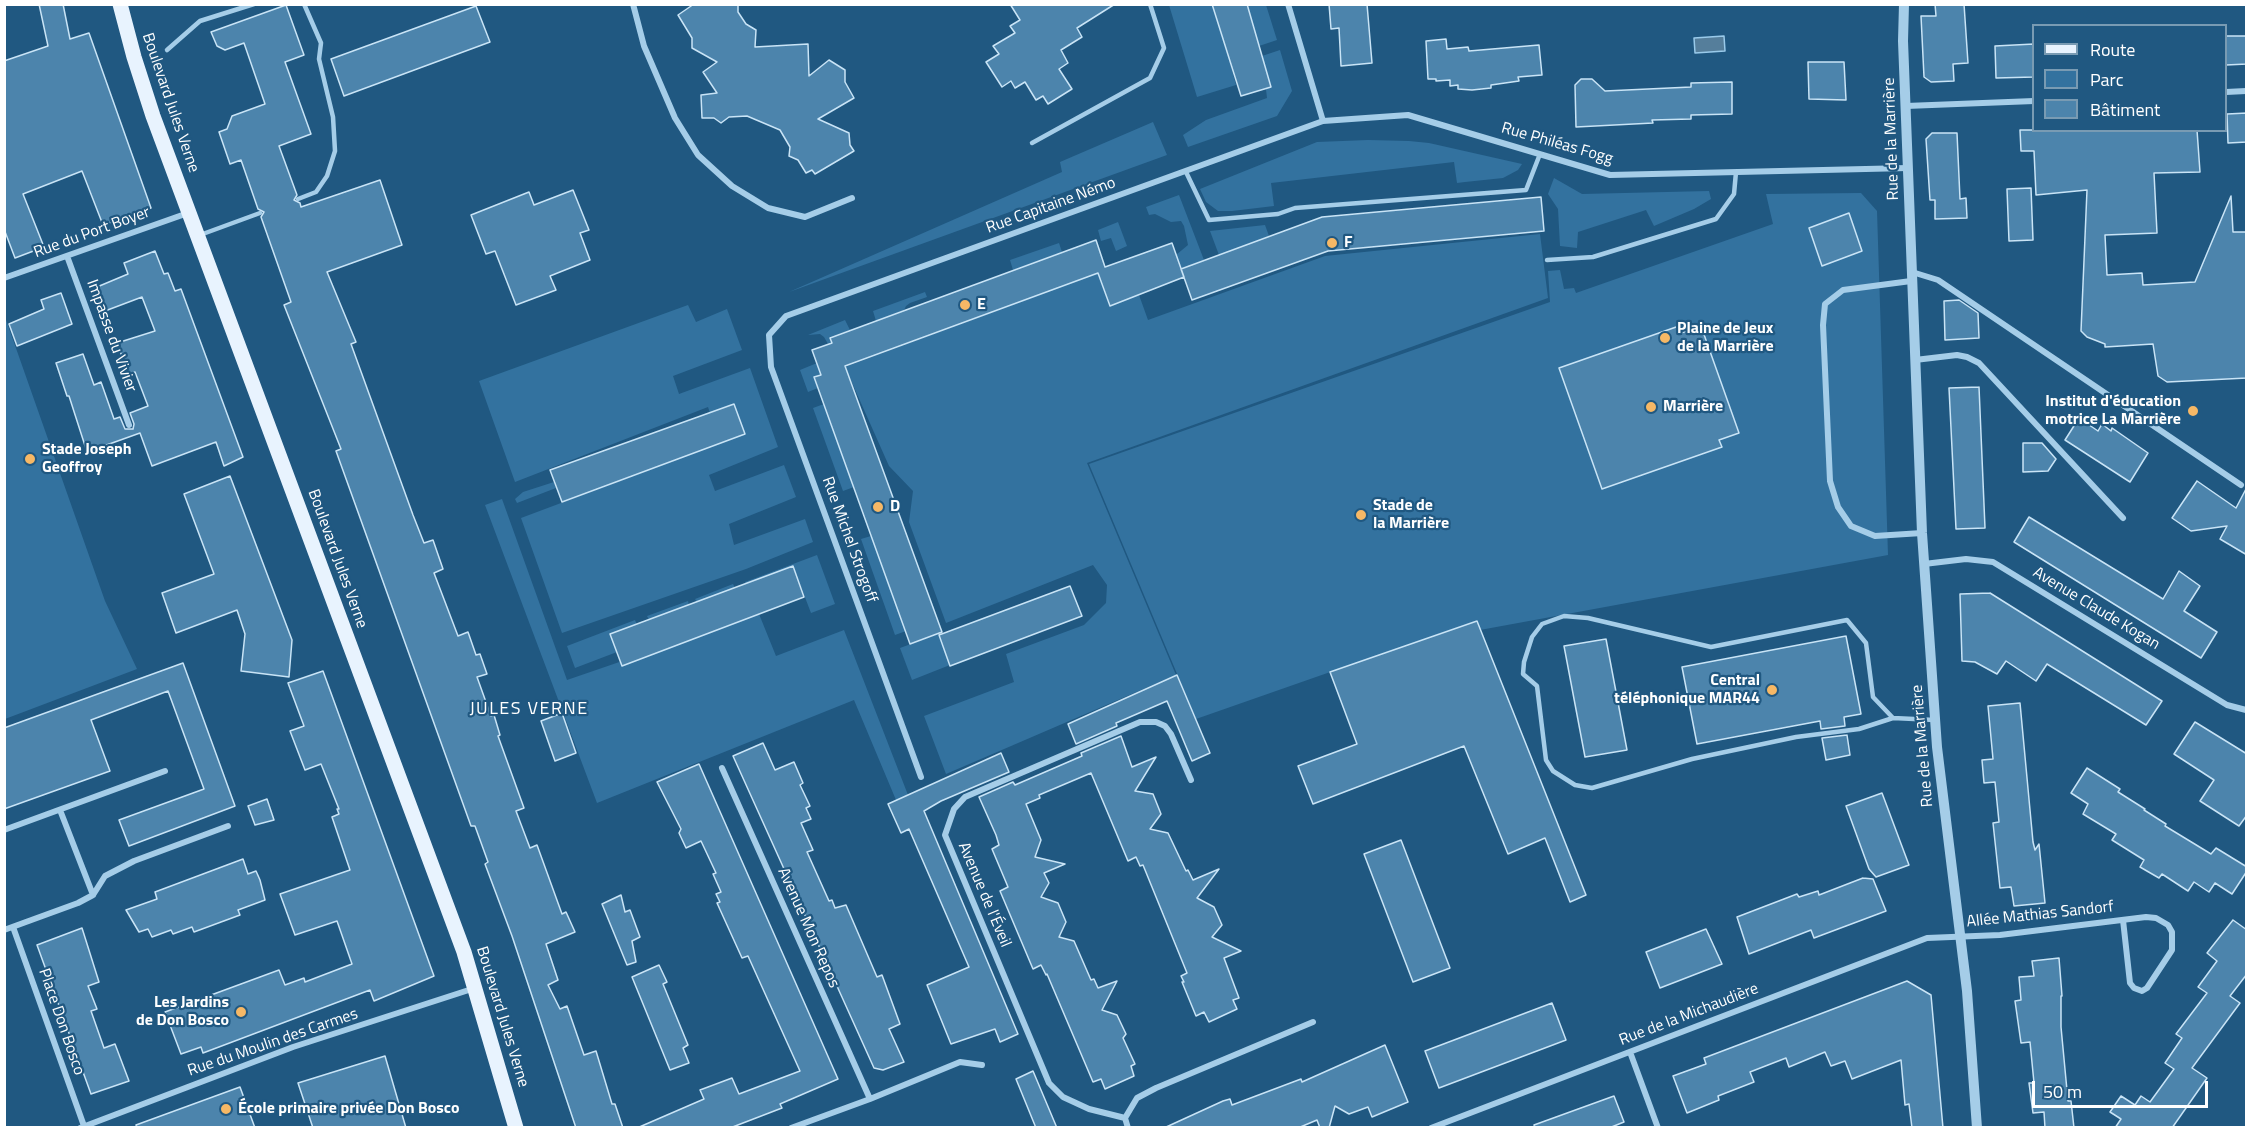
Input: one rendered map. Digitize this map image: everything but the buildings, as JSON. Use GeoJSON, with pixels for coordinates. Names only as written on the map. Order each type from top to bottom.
{"type":"FeatureCollection","features":[{"type":"Feature","properties":{"kind":"main road","name":"Boulevard Jules Verne"},"geometry":{"type":"LineString","coordinates":[[120,4],[144,86],[189,213],[476,987],[516,1128]]}},
{"type":"Feature","properties":{"kind":"street"},"geometry":{"type":"LineString","coordinates":[[633,4],[644,46],[675,118],[698,155],[732,186],[768,208],[805,217],[852,198]]}},
{"type":"Feature","properties":{"kind":"street"},"geometry":{"type":"LineString","coordinates":[[1288,4],[1323,121]]}},
{"type":"Feature","properties":{"kind":"street","name":"Rue de la Marrière"},"geometry":{"type":"LineString","coordinates":[[1904,4],[1903,41],[1911,277],[1924,564],[1935,720],[1967,992],[1977,1128]]}},
{"type":"Feature","properties":{"kind":"street"},"geometry":{"type":"LineString","coordinates":[[2227,92],[2247,92]]}},
{"type":"Feature","properties":{"kind":"street"},"geometry":{"type":"LineString","coordinates":[[1906,106],[2032,101]]}},
{"type":"Feature","properties":{"kind":"street","name":"Rue Philéas Fogg"},"geometry":{"type":"LineString","coordinates":[[1323,121],[1408,115],[1610,175],[1908,168]]}},
{"type":"Feature","properties":{"kind":"street","name":"Rue Capitaine Némo"},"geometry":{"type":"LineString","coordinates":[[786,316],[1323,121]]}},
{"type":"Feature","properties":{"kind":"street","name":"Rue du Port Boyer"},"geometry":{"type":"LineString","coordinates":[[4,278],[189,213]]}},
{"type":"Feature","properties":{"kind":"street","name":"Impasse du Vivier"},"geometry":{"type":"LineString","coordinates":[[67,256],[129,425]]}},
{"type":"Feature","properties":{"kind":"street"},"geometry":{"type":"LineString","coordinates":[[1922,533],[1875,536],[1851,526],[1838,507],[1830,481],[1823,325],[1825,304],[1843,290],[1911,277],[1938,280],[2241,485]]}},
{"type":"Feature","properties":{"kind":"street","name":"Rue Michel Strogoff"},"geometry":{"type":"LineString","coordinates":[[786,316],[769,335],[771,367],[921,777]]}},
{"type":"Feature","properties":{"kind":"street"},"geometry":{"type":"LineString","coordinates":[[1914,360],[1957,355],[1979,363],[2123,518]]}},
{"type":"Feature","properties":{"kind":"street","name":"Avenue Claude Kogan"},"geometry":{"type":"LineString","coordinates":[[1924,564],[1966,559],[1993,562],[2227,705],[2247,710]]}},
{"type":"Feature","properties":{"kind":"street","name":"Avenue de l'Éveil"},"geometry":{"type":"LineString","coordinates":[[1125,1118],[1089,1109],[1063,1097],[1049,1083],[945,835],[954,809],[965,797],[1140,722],[1156,722],[1165,726],[1171,734],[1191,780]]}},
{"type":"Feature","properties":{"kind":"street","name":"Avenue Mon Repos"},"geometry":{"type":"LineString","coordinates":[[722,768],[870,1099]]}},
{"type":"Feature","properties":{"kind":"street"},"geometry":{"type":"LineString","coordinates":[[4,830],[165,771]]}},
{"type":"Feature","properties":{"kind":"street"},"geometry":{"type":"LineString","coordinates":[[60,810],[93,895]]}},
{"type":"Feature","properties":{"kind":"street"},"geometry":{"type":"LineString","coordinates":[[4,930],[78,903],[93,895],[105,876],[134,861],[228,826]]}},
{"type":"Feature","properties":{"kind":"street","name":"Allée Mathias Sandorf"},"geometry":{"type":"LineString","coordinates":[[1959,937],[2146,917],[2156,918],[2168,925],[2172,932],[2172,950],[2147,988],[2142,991],[2134,988],[2130,983],[2123,920]]}},
{"type":"Feature","properties":{"kind":"street","name":"Place Don Bosco"},"geometry":{"type":"LineString","coordinates":[[14,927],[82,1127]]}},
{"type":"Feature","properties":{"kind":"street","name":"Rue de la Michaudière"},"geometry":{"type":"LineString","coordinates":[[1431,1128],[1927,939],[1959,937]]}},
{"type":"Feature","properties":{"kind":"street","name":"Rue du Moulin des Carmes"},"geometry":{"type":"LineString","coordinates":[[82,1127],[293,1047],[476,987]]}},
{"type":"Feature","properties":{"kind":"street"},"geometry":{"type":"LineString","coordinates":[[1128,1128],[1125,1118],[1137,1098],[1313,1022]]}},
{"type":"Feature","properties":{"kind":"street"},"geometry":{"type":"LineString","coordinates":[[1630,1052],[1658,1128]]}},
{"type":"Feature","properties":{"kind":"street"},"geometry":{"type":"LineString","coordinates":[[791,1128],[960,1062],[982,1065]]}},
{"type":"Feature","properties":{"kind":"lane"},"geometry":{"type":"LineString","coordinates":[[167,50],[200,21],[254,4]]}},
{"type":"Feature","properties":{"kind":"lane"},"geometry":{"type":"LineString","coordinates":[[298,200],[316,192],[327,176],[335,151],[333,117],[319,59],[321,43],[304,4]]}},
{"type":"Feature","properties":{"kind":"lane"},"geometry":{"type":"LineString","coordinates":[[1032,142],[1150,78],[1164,48],[1150,4]]}},
{"type":"Feature","properties":{"kind":"lane"},"geometry":{"type":"LineString","coordinates":[[1186,172],[1209,220],[1278,214],[1295,208],[1526,190],[1540,154]]}},
{"type":"Feature","properties":{"kind":"lane"},"geometry":{"type":"LineString","coordinates":[[1547,260],[1593,257],[1716,219],[1734,194],[1736,172]]}},
{"type":"Feature","properties":{"kind":"lane"},"geometry":{"type":"LineString","coordinates":[[198,236],[260,213]]}},
{"type":"Feature","properties":{"kind":"lane"},"geometry":{"type":"LineString","coordinates":[[1893,718],[1873,697],[1866,643],[1847,620],[1711,647],[1588,618],[1564,616],[1542,624],[1532,637],[1524,662],[1523,674],[1537,686],[1546,760],[1553,771],[1575,785],[1593,788],[1692,759],[1796,737],[1859,729],[1893,718],[1935,720]]}},
{"type":"Feature","properties":{"kind":"green space"},"geometry":{"type":"Polygon","coordinates":[[[1169,5],[1215,5],[1236,85],[1197,97],[1169,5]]]}},
{"type":"Feature","properties":{"kind":"green space"},"geometry":{"type":"Polygon","coordinates":[[[1247,5],[1266,5],[1277,40],[1259,46],[1247,5]]]}},
{"type":"Feature","properties":{"kind":"green space"},"geometry":{"type":"Polygon","coordinates":[[[1280,50],[1292,91],[1277,116],[1188,147],[1183,135],[1206,120],[1267,98],[1262,56],[1280,50]]]}},
{"type":"Feature","properties":{"kind":"green space"},"geometry":{"type":"Polygon","coordinates":[[[1153,122],[1167,155],[789,292],[1062,172],[1060,162],[1153,122]]]}},
{"type":"Feature","properties":{"kind":"green space"},"geometry":{"type":"Polygon","coordinates":[[[1368,140],[1429,143],[1522,164],[1518,170],[1503,178],[1457,183],[1454,162],[1271,183],[1274,206],[1232,211],[1218,211],[1206,202],[1200,189],[1317,142],[1368,140]]]}},
{"type":"Feature","properties":{"kind":"green space"},"geometry":{"type":"Polygon","coordinates":[[[1554,178],[1582,194],[1709,191],[1711,199],[1654,226],[1646,210],[1578,232],[1577,248],[1560,246],[1558,209],[1548,194],[1554,178]]]}},
{"type":"Feature","properties":{"kind":"green space","name":"Plaine de Jeux de la Marrière"},"geometry":{"type":"Polygon","coordinates":[[[1861,193],[1877,211],[1888,555],[1480,630],[1476,621],[1196,719],[1089,464],[1550,302],[1548,271],[1560,270],[1564,289],[1574,288],[1576,293],[1773,224],[1766,194],[1861,193]]]}},
{"type":"Feature","properties":{"kind":"green space"},"geometry":{"type":"Polygon","coordinates":[[[1179,195],[1204,260],[1181,269],[1176,255],[1188,245],[1184,226],[1181,221],[1171,222],[1155,214],[1149,215],[1146,207],[1179,195]]]}},
{"type":"Feature","properties":{"kind":"green space"},"geometry":{"type":"Polygon","coordinates":[[[1118,222],[1127,246],[1116,251],[1111,238],[1101,241],[1098,230],[1118,222]]]}},
{"type":"Feature","properties":{"kind":"green space"},"geometry":{"type":"Polygon","coordinates":[[[1265,225],[1269,236],[1219,255],[1210,231],[1265,225]]]}},
{"type":"Feature","properties":{"kind":"green space"},"geometry":{"type":"Polygon","coordinates":[[[1540,234],[1548,298],[1087,463],[1176,675],[946,774],[924,716],[1014,682],[1006,654],[1084,625],[1106,603],[1107,585],[1093,565],[946,623],[909,522],[913,491],[889,466],[845,367],[1098,273],[1109,305],[1139,295],[1148,320],[1325,256],[1540,234]]]}},
{"type":"Feature","properties":{"kind":"green space"},"geometry":{"type":"Polygon","coordinates":[[[1059,243],[1062,252],[1013,270],[1010,260],[1059,243]]]}},
{"type":"Feature","properties":{"kind":"green space"},"geometry":{"type":"Polygon","coordinates":[[[925,292],[927,297],[910,303],[904,310],[876,321],[873,311],[925,292]]]}},
{"type":"Feature","properties":{"kind":"green space"},"geometry":{"type":"Polygon","coordinates":[[[688,305],[696,322],[727,309],[742,350],[673,376],[679,394],[750,368],[778,447],[709,475],[715,491],[784,465],[796,497],[729,524],[734,545],[805,519],[813,542],[746,569],[562,633],[521,518],[745,434],[734,404],[710,413],[708,407],[515,482],[479,381],[688,305]]]}},
{"type":"Feature","properties":{"kind":"green space","name":"Stade Joseph Geoffroy"},"geometry":{"type":"Polygon","coordinates":[[[5,317],[105,601],[137,669],[5,719],[5,317]]]}},
{"type":"Feature","properties":{"kind":"green space"},"geometry":{"type":"Polygon","coordinates":[[[845,320],[850,330],[830,337],[832,343],[828,344],[820,334],[808,335],[845,320]]]}},
{"type":"Feature","properties":{"kind":"green space"},"geometry":{"type":"Polygon","coordinates":[[[817,363],[821,375],[818,388],[808,392],[800,370],[817,363]]]}},
{"type":"Feature","properties":{"kind":"green space"},"geometry":{"type":"Polygon","coordinates":[[[824,404],[854,487],[843,491],[813,408],[824,404]]]}},
{"type":"Feature","properties":{"kind":"green space"},"geometry":{"type":"Polygon","coordinates":[[[554,482],[556,488],[517,503],[515,499],[523,492],[554,482]]]}},
{"type":"Feature","properties":{"kind":"green space"},"geometry":{"type":"Polygon","coordinates":[[[502,499],[567,680],[759,614],[776,656],[844,630],[908,795],[896,800],[854,700],[597,803],[485,505],[502,499]]]}},
{"type":"Feature","properties":{"kind":"green space"},"geometry":{"type":"Polygon","coordinates":[[[871,536],[906,631],[895,635],[861,539],[871,536]]]}},
{"type":"Feature","properties":{"kind":"green space"},"geometry":{"type":"Polygon","coordinates":[[[817,555],[835,604],[811,613],[793,566],[746,584],[745,582],[817,555]]]}},
{"type":"Feature","properties":{"kind":"green space"},"geometry":{"type":"Polygon","coordinates":[[[733,584],[735,588],[697,602],[695,599],[733,584]]]}},
{"type":"Feature","properties":{"kind":"green space"},"geometry":{"type":"Polygon","coordinates":[[[688,601],[689,605],[649,620],[647,616],[688,601]]]}},
{"type":"Feature","properties":{"kind":"green space"},"geometry":{"type":"Polygon","coordinates":[[[635,620],[637,625],[617,652],[575,668],[567,646],[635,620]]]}},
{"type":"Feature","properties":{"kind":"green space"},"geometry":{"type":"Polygon","coordinates":[[[938,634],[950,665],[912,680],[900,648],[938,634]]]}},
{"type":"Feature","properties":{"kind":"shaded area"},"geometry":{"type":"Polygon","coordinates":[[[1724,36],[1725,51],[1695,53],[1694,38],[1724,36]]]}},
{"type":"Feature","properties":{"kind":"place","name":"F"},"geometry":{"type":"Point","coordinates":[1332,243]}},
{"type":"Feature","properties":{"kind":"place","name":"E"},"geometry":{"type":"Point","coordinates":[965,305]}},
{"type":"Feature","properties":{"kind":"place","name":"Plaine de Jeux de la Marrière"},"geometry":{"type":"Point","coordinates":[1665,338]}},
{"type":"Feature","properties":{"kind":"place","name":"Marrière"},"geometry":{"type":"Point","coordinates":[1651,407]}},
{"type":"Feature","properties":{"kind":"place","name":"Institut d'éducation motrice La Marrière"},"geometry":{"type":"Point","coordinates":[2193,411]}},
{"type":"Feature","properties":{"kind":"place","name":"Stade Joseph Geoffroy"},"geometry":{"type":"Point","coordinates":[30,459]}},
{"type":"Feature","properties":{"kind":"place","name":"D"},"geometry":{"type":"Point","coordinates":[878,507]}},
{"type":"Feature","properties":{"kind":"place","name":"Stade de la Marrière"},"geometry":{"type":"Point","coordinates":[1361,515]}},
{"type":"Feature","properties":{"kind":"place","name":"Central téléphonique MAR44"},"geometry":{"type":"Point","coordinates":[1772,690]}},
{"type":"Feature","properties":{"kind":"place","name":"Les Jardins de Don Bosco"},"geometry":{"type":"Point","coordinates":[241,1012]}},
{"type":"Feature","properties":{"kind":"place","name":"École primaire privée Don Bosco"},"geometry":{"type":"Point","coordinates":[226,1109]}},
{"type":"Feature","properties":{"kind":"district","name":"JULES VERNE"},"geometry":{"type":"Point","coordinates":[529,710]}}]}
